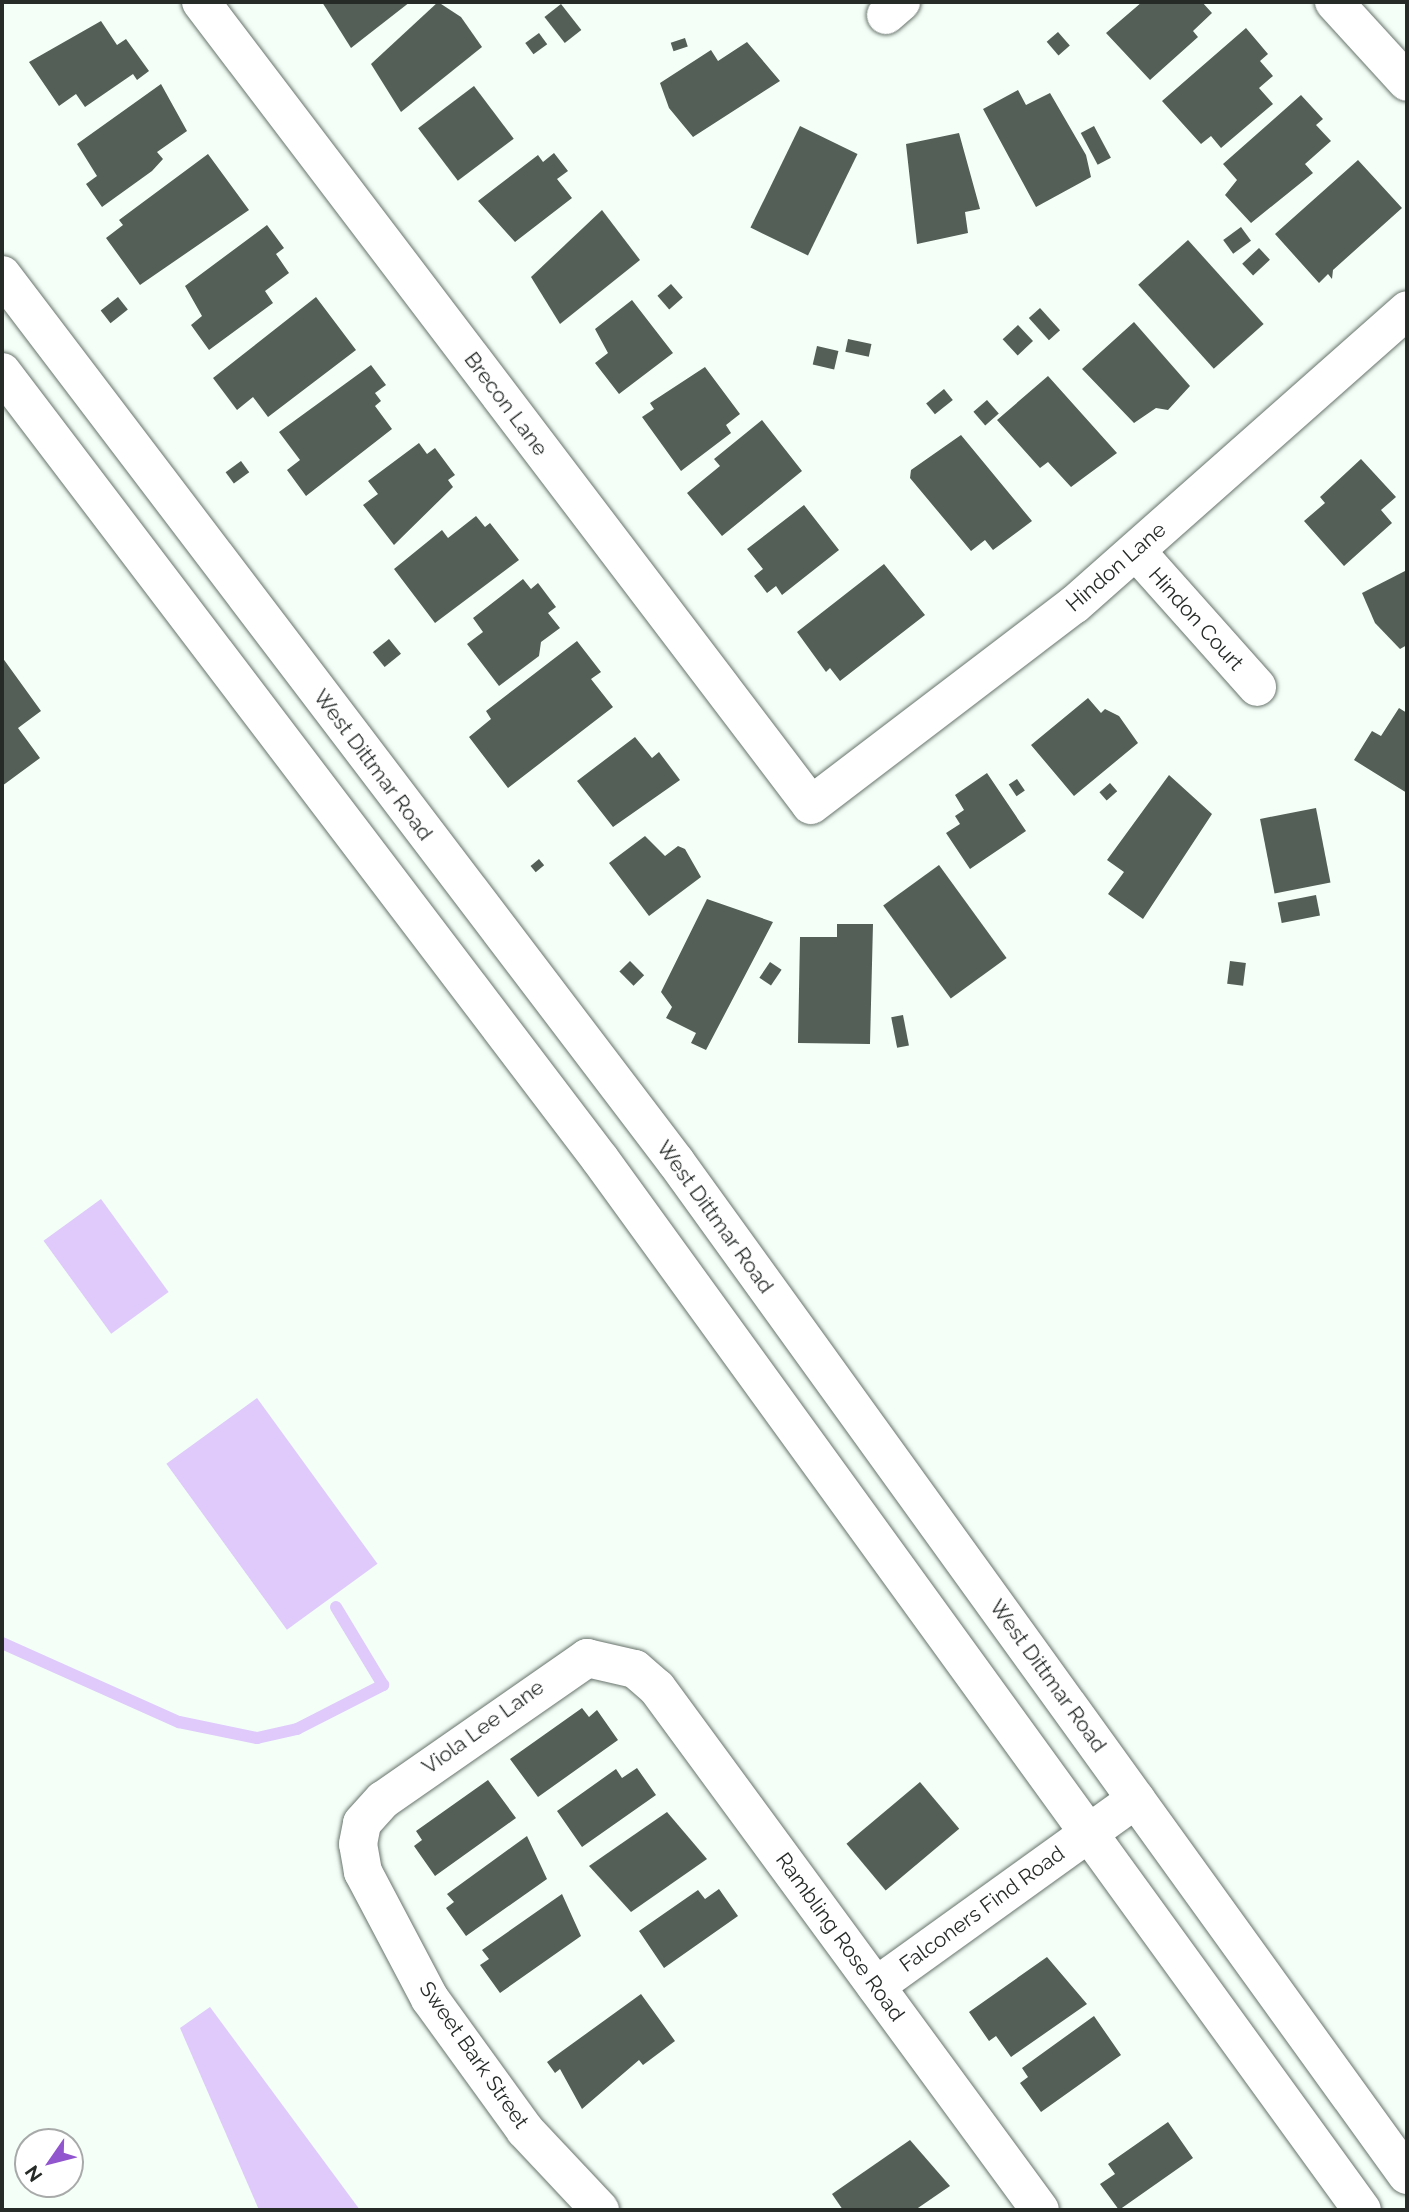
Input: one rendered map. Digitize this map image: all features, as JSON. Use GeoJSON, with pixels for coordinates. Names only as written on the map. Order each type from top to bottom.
{"type":"FeatureCollection","features":[{"type":"Feature","properties":{"kind":"street","name":"Brecon Lane"},"geometry":{"type":"LineString","coordinates":[[201,2],[811,805]]}},
{"type":"Feature","properties":{"kind":"street"},"geometry":{"type":"LineString","coordinates":[[1334,2],[1407,82]]}},
{"type":"Feature","properties":{"kind":"street","name":"West Dittmar Road"},"geometry":{"type":"LineString","coordinates":[[2,275],[676,1162],[1407,2175]]}},
{"type":"Feature","properties":{"kind":"street","name":"Hindon Lane"},"geometry":{"type":"LineString","coordinates":[[811,805],[1136,551],[1407,310]]}},
{"type":"Feature","properties":{"kind":"street"},"geometry":{"type":"LineString","coordinates":[[2,372],[600,1159],[1362,2210]]}},
{"type":"Feature","properties":{"kind":"street","name":"Hindon Court"},"geometry":{"type":"LineString","coordinates":[[1136,551],[1257,687]]}},
{"type":"Feature","properties":{"kind":"street","name":"Viola Lee Lane"},"geometry":{"type":"LineString","coordinates":[[358,1844],[362,1823],[383,1800],[566,1667],[587,1658],[635,1669]]}},
{"type":"Feature","properties":{"kind":"street","name":"Rambling Rose Road"},"geometry":{"type":"LineString","coordinates":[[635,1669],[657,1688],[1040,2210]]}},
{"type":"Feature","properties":{"kind":"street","name":"Falconers Find Road"},"geometry":{"type":"LineString","coordinates":[[876,1986],[1136,1799]]}},
{"type":"Feature","properties":{"kind":"street","name":"Sweet Bark Street"},"geometry":{"type":"LineString","coordinates":[[358,1844],[363,1872],[430,1999],[525,2130],[600,2210]]}},
{"type":"Feature","properties":{"kind":"shaded area"},"geometry":{"type":"Polygon","coordinates":[[[101,1199],[169,1292],[111,1334],[44,1241],[101,1199]]]}},
{"type":"Feature","properties":{"kind":"shaded area"},"geometry":{"type":"Polygon","coordinates":[[[257,1398],[377,1564],[287,1630],[166,1464],[257,1398]]]}},
{"type":"Feature","properties":{"kind":"shaded area"},"geometry":{"type":"Polygon","coordinates":[[[210,2007],[360,2210],[259,2210],[180,2028],[210,2007]]]}},
{"type":"Feature","properties":{"kind":"building"},"geometry":{"type":"Polygon","coordinates":[[[322,2],[410,2],[351,48],[322,2]]]}},
{"type":"Feature","properties":{"kind":"building"},"geometry":{"type":"Polygon","coordinates":[[[438,2],[461,17],[482,47],[401,112],[371,64],[438,2]]]}},
{"type":"Feature","properties":{"kind":"building"},"geometry":{"type":"Polygon","coordinates":[[[1142,2],[1202,2],[1212,13],[1193,31],[1198,37],[1150,80],[1106,33],[1142,2]]]}},
{"type":"Feature","properties":{"kind":"building"},"geometry":{"type":"Polygon","coordinates":[[[561,4],[581,30],[565,43],[544,17],[561,4]]]}},
{"type":"Feature","properties":{"kind":"building"},"geometry":{"type":"Polygon","coordinates":[[[101,21],[117,45],[126,39],[149,71],[137,80],[133,74],[85,107],[76,94],[59,106],[29,62],[101,21]]]}},
{"type":"Feature","properties":{"kind":"building"},"geometry":{"type":"Polygon","coordinates":[[[1246,28],[1268,54],[1260,61],[1273,76],[1259,88],[1273,104],[1221,148],[1211,136],[1201,144],[1162,101],[1246,28]]]}},
{"type":"Feature","properties":{"kind":"building"},"geometry":{"type":"Polygon","coordinates":[[[1058,32],[1070,46],[1058,55],[1047,42],[1058,32]]]}},
{"type":"Feature","properties":{"kind":"building"},"geometry":{"type":"Polygon","coordinates":[[[539,33],[547,44],[533,54],[525,43],[539,33]]]}},
{"type":"Feature","properties":{"kind":"building"},"geometry":{"type":"Polygon","coordinates":[[[685,38],[688,47],[674,51],[671,43],[685,38]]]}},
{"type":"Feature","properties":{"kind":"building"},"geometry":{"type":"Polygon","coordinates":[[[747,42],[780,81],[693,137],[669,108],[660,83],[711,50],[718,61],[747,42]]]}},
{"type":"Feature","properties":{"kind":"building"},"geometry":{"type":"Polygon","coordinates":[[[161,84],[187,131],[157,152],[163,159],[152,171],[102,207],[86,184],[97,176],[77,144],[161,84]]]}},
{"type":"Feature","properties":{"kind":"building"},"geometry":{"type":"Polygon","coordinates":[[[474,86],[514,139],[458,181],[418,128],[474,86]]]}},
{"type":"Feature","properties":{"kind":"building"},"geometry":{"type":"Polygon","coordinates":[[[1018,90],[1026,105],[1050,93],[1086,155],[1091,177],[1036,207],[983,109],[1018,90]]]}},
{"type":"Feature","properties":{"kind":"building"},"geometry":{"type":"Polygon","coordinates":[[[1301,95],[1323,119],[1316,125],[1331,141],[1305,164],[1313,173],[1251,223],[1225,195],[1237,180],[1223,164],[1301,95]]]}},
{"type":"Feature","properties":{"kind":"building"},"geometry":{"type":"Polygon","coordinates":[[[800,126],[858,154],[808,256],[750,228],[800,126]]]}},
{"type":"Feature","properties":{"kind":"building"},"geometry":{"type":"Polygon","coordinates":[[[1094,126],[1111,158],[1098,165],[1081,133],[1094,126]]]}},
{"type":"Feature","properties":{"kind":"building"},"geometry":{"type":"Polygon","coordinates":[[[959,133],[980,209],[965,212],[968,233],[917,244],[906,144],[959,133]]]}},
{"type":"Feature","properties":{"kind":"building"},"geometry":{"type":"Polygon","coordinates":[[[554,153],[568,171],[557,179],[572,198],[515,242],[478,201],[538,155],[543,162],[554,153]]]}},
{"type":"Feature","properties":{"kind":"building"},"geometry":{"type":"Polygon","coordinates":[[[208,154],[249,210],[140,285],[106,238],[123,225],[119,220],[208,154]]]}},
{"type":"Feature","properties":{"kind":"building"},"geometry":{"type":"Polygon","coordinates":[[[1358,160],[1402,208],[1333,270],[1332,279],[1328,274],[1319,283],[1275,234],[1358,160]]]}},
{"type":"Feature","properties":{"kind":"building"},"geometry":{"type":"Polygon","coordinates":[[[602,210],[640,260],[560,324],[531,277],[602,210]]]}},
{"type":"Feature","properties":{"kind":"building"},"geometry":{"type":"Polygon","coordinates":[[[267,225],[284,248],[276,254],[289,273],[265,291],[273,303],[209,350],[191,325],[202,316],[185,286],[267,225]]]}},
{"type":"Feature","properties":{"kind":"building"},"geometry":{"type":"Polygon","coordinates":[[[1241,227],[1251,241],[1233,254],[1223,240],[1241,227]]]}},
{"type":"Feature","properties":{"kind":"building"},"geometry":{"type":"Polygon","coordinates":[[[1188,240],[1264,324],[1214,369],[1138,285],[1188,240]]]}},
{"type":"Feature","properties":{"kind":"building"},"geometry":{"type":"Polygon","coordinates":[[[1259,248],[1270,260],[1253,275],[1242,264],[1259,248]]]}},
{"type":"Feature","properties":{"kind":"building"},"geometry":{"type":"Polygon","coordinates":[[[671,284],[683,298],[669,309],[657,296],[671,284]]]}},
{"type":"Feature","properties":{"kind":"building"},"geometry":{"type":"Polygon","coordinates":[[[118,297],[128,310],[111,323],[101,311],[118,297]]]}},
{"type":"Feature","properties":{"kind":"building"},"geometry":{"type":"Polygon","coordinates":[[[316,297],[356,350],[268,417],[253,397],[237,410],[213,378],[316,297]]]}},
{"type":"Feature","properties":{"kind":"building"},"geometry":{"type":"Polygon","coordinates":[[[632,300],[673,353],[619,394],[595,363],[608,353],[595,329],[632,300]]]}},
{"type":"Feature","properties":{"kind":"building"},"geometry":{"type":"Polygon","coordinates":[[[1040,308],[1060,330],[1049,340],[1029,318],[1040,308]]]}},
{"type":"Feature","properties":{"kind":"building"},"geometry":{"type":"Polygon","coordinates":[[[1134,322],[1190,386],[1168,410],[1156,408],[1134,423],[1082,369],[1134,322]]]}},
{"type":"Feature","properties":{"kind":"building"},"geometry":{"type":"Polygon","coordinates":[[[1018,325],[1033,341],[1018,355],[1003,339],[1018,325]]]}},
{"type":"Feature","properties":{"kind":"building"},"geometry":{"type":"Polygon","coordinates":[[[848,339],[871,344],[869,357],[845,352],[848,339]]]}},
{"type":"Feature","properties":{"kind":"building"},"geometry":{"type":"Polygon","coordinates":[[[817,346],[838,351],[834,369],[813,365],[817,346]]]}},
{"type":"Feature","properties":{"kind":"building"},"geometry":{"type":"Polygon","coordinates":[[[371,365],[386,385],[375,393],[381,401],[375,406],[392,429],[306,496],[287,470],[300,460],[279,432],[371,365]]]}},
{"type":"Feature","properties":{"kind":"building"},"geometry":{"type":"Polygon","coordinates":[[[705,367],[740,414],[726,425],[731,433],[681,471],[642,417],[654,409],[650,403],[705,367]]]}},
{"type":"Feature","properties":{"kind":"building"},"geometry":{"type":"Polygon","coordinates":[[[1048,376],[1117,453],[1071,487],[1048,462],[1040,468],[997,420],[1048,376]]]}},
{"type":"Feature","properties":{"kind":"building"},"geometry":{"type":"Polygon","coordinates":[[[944,389],[953,400],[935,414],[926,403],[944,389]]]}},
{"type":"Feature","properties":{"kind":"building"},"geometry":{"type":"Polygon","coordinates":[[[987,400],[999,414],[985,425],[973,412],[987,400]]]}},
{"type":"Feature","properties":{"kind":"building"},"geometry":{"type":"Polygon","coordinates":[[[762,420],[802,471],[722,536],[687,493],[720,466],[714,459],[762,420]]]}},
{"type":"Feature","properties":{"kind":"building"},"geometry":{"type":"Polygon","coordinates":[[[961,435],[1032,521],[993,550],[985,540],[971,551],[910,478],[911,470],[961,435]]]}},
{"type":"Feature","properties":{"kind":"building"},"geometry":{"type":"Polygon","coordinates":[[[419,443],[427,454],[435,448],[455,475],[448,480],[453,487],[394,545],[363,505],[378,494],[368,481],[419,443]]]}},
{"type":"Feature","properties":{"kind":"building"},"geometry":{"type":"Polygon","coordinates":[[[1361,459],[1396,497],[1381,510],[1392,523],[1344,566],[1304,521],[1325,503],[1320,497],[1361,459]]]}},
{"type":"Feature","properties":{"kind":"building"},"geometry":{"type":"Polygon","coordinates":[[[241,461],[249,472],[234,483],[226,472],[241,461]]]}},
{"type":"Feature","properties":{"kind":"building"},"geometry":{"type":"Polygon","coordinates":[[[804,505],[839,550],[782,595],[776,586],[767,593],[754,576],[763,569],[747,549],[804,505]]]}},
{"type":"Feature","properties":{"kind":"building"},"geometry":{"type":"Polygon","coordinates":[[[476,516],[485,527],[490,523],[519,560],[435,623],[394,569],[442,530],[448,538],[476,516]]]}},
{"type":"Feature","properties":{"kind":"building"},"geometry":{"type":"Polygon","coordinates":[[[884,564],[925,615],[840,681],[830,668],[826,672],[797,632],[884,564]]]}},
{"type":"Feature","properties":{"kind":"building"},"geometry":{"type":"Polygon","coordinates":[[[1407,570],[1407,645],[1400,649],[1375,623],[1362,593],[1407,570]]]}},
{"type":"Feature","properties":{"kind":"building"},"geometry":{"type":"Polygon","coordinates":[[[523,579],[531,589],[538,583],[556,607],[548,613],[560,628],[541,642],[539,656],[499,686],[467,644],[483,632],[473,618],[523,579]]]}},
{"type":"Feature","properties":{"kind":"building"},"geometry":{"type":"Polygon","coordinates":[[[389,639],[401,654],[385,667],[373,652],[389,639]]]}},
{"type":"Feature","properties":{"kind":"building"},"geometry":{"type":"Polygon","coordinates":[[[577,641],[601,672],[591,679],[613,707],[508,788],[469,737],[491,719],[486,711],[577,641]]]}},
{"type":"Feature","properties":{"kind":"building"},"geometry":{"type":"Polygon","coordinates":[[[2,657],[41,711],[18,728],[40,758],[2,786],[2,657]]]}},
{"type":"Feature","properties":{"kind":"building"},"geometry":{"type":"Polygon","coordinates":[[[1088,698],[1101,713],[1105,709],[1119,716],[1138,743],[1074,796],[1031,745],[1088,698]]]}},
{"type":"Feature","properties":{"kind":"building"},"geometry":{"type":"Polygon","coordinates":[[[1399,708],[1407,713],[1407,793],[1354,760],[1372,731],[1381,736],[1399,708]]]}},
{"type":"Feature","properties":{"kind":"building"},"geometry":{"type":"Polygon","coordinates":[[[635,737],[652,758],[659,752],[680,780],[613,827],[577,781],[635,737]]]}},
{"type":"Feature","properties":{"kind":"building"},"geometry":{"type":"Polygon","coordinates":[[[987,773],[1026,831],[970,869],[946,833],[960,824],[955,816],[964,810],[955,795],[987,773]]]}},
{"type":"Feature","properties":{"kind":"building"},"geometry":{"type":"Polygon","coordinates":[[[1169,775],[1212,814],[1143,919],[1108,894],[1124,872],[1107,860],[1169,775]]]}},
{"type":"Feature","properties":{"kind":"building"},"geometry":{"type":"Polygon","coordinates":[[[1017,779],[1025,791],[1017,796],[1009,785],[1017,779]]]}},
{"type":"Feature","properties":{"kind":"building"},"geometry":{"type":"Polygon","coordinates":[[[1110,783],[1117,791],[1107,800],[1099,792],[1110,783]]]}},
{"type":"Feature","properties":{"kind":"building"},"geometry":{"type":"Polygon","coordinates":[[[1316,808],[1331,883],[1275,893],[1260,819],[1316,808]]]}},
{"type":"Feature","properties":{"kind":"building"},"geometry":{"type":"Polygon","coordinates":[[[645,836],[665,856],[678,846],[685,849],[701,877],[649,916],[609,863],[645,836]]]}},
{"type":"Feature","properties":{"kind":"building"},"geometry":{"type":"Polygon","coordinates":[[[539,859],[544,865],[536,872],[531,866],[539,859]]]}},
{"type":"Feature","properties":{"kind":"building"},"geometry":{"type":"Polygon","coordinates":[[[939,865],[1007,958],[951,999],[883,906],[939,865]]]}},
{"type":"Feature","properties":{"kind":"building"},"geometry":{"type":"Polygon","coordinates":[[[1316,895],[1320,916],[1282,923],[1278,902],[1316,895]]]}},
{"type":"Feature","properties":{"kind":"building"},"geometry":{"type":"Polygon","coordinates":[[[707,899],[773,922],[706,1050],[691,1043],[696,1033],[666,1018],[672,1007],[661,992],[707,899]]]}},
{"type":"Feature","properties":{"kind":"building"},"geometry":{"type":"Polygon","coordinates":[[[837,924],[873,924],[870,1044],[798,1043],[800,937],[837,937],[837,924]]]}},
{"type":"Feature","properties":{"kind":"building"},"geometry":{"type":"Polygon","coordinates":[[[630,961],[644,975],[634,986],[619,972],[630,961]]]}},
{"type":"Feature","properties":{"kind":"building"},"geometry":{"type":"Polygon","coordinates":[[[1230,961],[1246,963],[1243,986],[1227,984],[1230,961]]]}},
{"type":"Feature","properties":{"kind":"building"},"geometry":{"type":"Polygon","coordinates":[[[770,962],[782,970],[771,986],[759,978],[770,962]]]}},
{"type":"Feature","properties":{"kind":"building"},"geometry":{"type":"Polygon","coordinates":[[[903,1015],[909,1045],[897,1048],[891,1017],[903,1015]]]}},
{"type":"Feature","properties":{"kind":"building"},"geometry":{"type":"Polygon","coordinates":[[[582,1708],[589,1717],[597,1710],[618,1740],[538,1797],[510,1759],[582,1708]]]}},
{"type":"Feature","properties":{"kind":"building"},"geometry":{"type":"Polygon","coordinates":[[[637,1768],[656,1795],[582,1847],[557,1811],[616,1769],[622,1778],[637,1768]]]}},
{"type":"Feature","properties":{"kind":"building"},"geometry":{"type":"Polygon","coordinates":[[[488,1780],[516,1818],[435,1876],[414,1846],[422,1840],[416,1831],[488,1780]]]}},
{"type":"Feature","properties":{"kind":"building"},"geometry":{"type":"Polygon","coordinates":[[[920,1782],[959,1829],[886,1890],[846,1844],[920,1782]]]}},
{"type":"Feature","properties":{"kind":"building"},"geometry":{"type":"Polygon","coordinates":[[[667,1812],[707,1859],[631,1912],[589,1866],[667,1812]]]}},
{"type":"Feature","properties":{"kind":"building"},"geometry":{"type":"Polygon","coordinates":[[[527,1836],[547,1879],[466,1936],[446,1908],[454,1902],[447,1894],[527,1836]]]}},
{"type":"Feature","properties":{"kind":"building"},"geometry":{"type":"Polygon","coordinates":[[[719,1889],[738,1916],[664,1968],[639,1931],[698,1890],[705,1899],[719,1889]]]}},
{"type":"Feature","properties":{"kind":"building"},"geometry":{"type":"Polygon","coordinates":[[[562,1894],[581,1936],[500,1993],[480,1965],[489,1959],[482,1950],[562,1894]]]}},
{"type":"Feature","properties":{"kind":"building"},"geometry":{"type":"Polygon","coordinates":[[[1047,1957],[1087,2004],[1011,2057],[996,2036],[989,2041],[969,2012],[1047,1957]]]}},
{"type":"Feature","properties":{"kind":"building"},"geometry":{"type":"Polygon","coordinates":[[[641,1994],[675,2041],[643,2065],[639,2060],[582,2109],[560,2069],[555,2073],[547,2062],[641,1994]]]}},
{"type":"Feature","properties":{"kind":"building"},"geometry":{"type":"Polygon","coordinates":[[[1094,2016],[1121,2055],[1041,2112],[1020,2083],[1028,2077],[1022,2068],[1094,2016]]]}},
{"type":"Feature","properties":{"kind":"building"},"geometry":{"type":"Polygon","coordinates":[[[1168,2122],[1193,2158],[1119,2210],[1100,2184],[1115,2174],[1108,2164],[1168,2122]]]}},
{"type":"Feature","properties":{"kind":"building"},"geometry":{"type":"Polygon","coordinates":[[[910,2140],[950,2186],[915,2210],[843,2210],[832,2194],[910,2140]]]}},
{"type":"Feature","properties":{"kind":"waterway"},"geometry":{"type":"LineString","coordinates":[[2,1643],[179,1722],[257,1738],[297,1729],[383,1685],[336,1607]]}}]}
